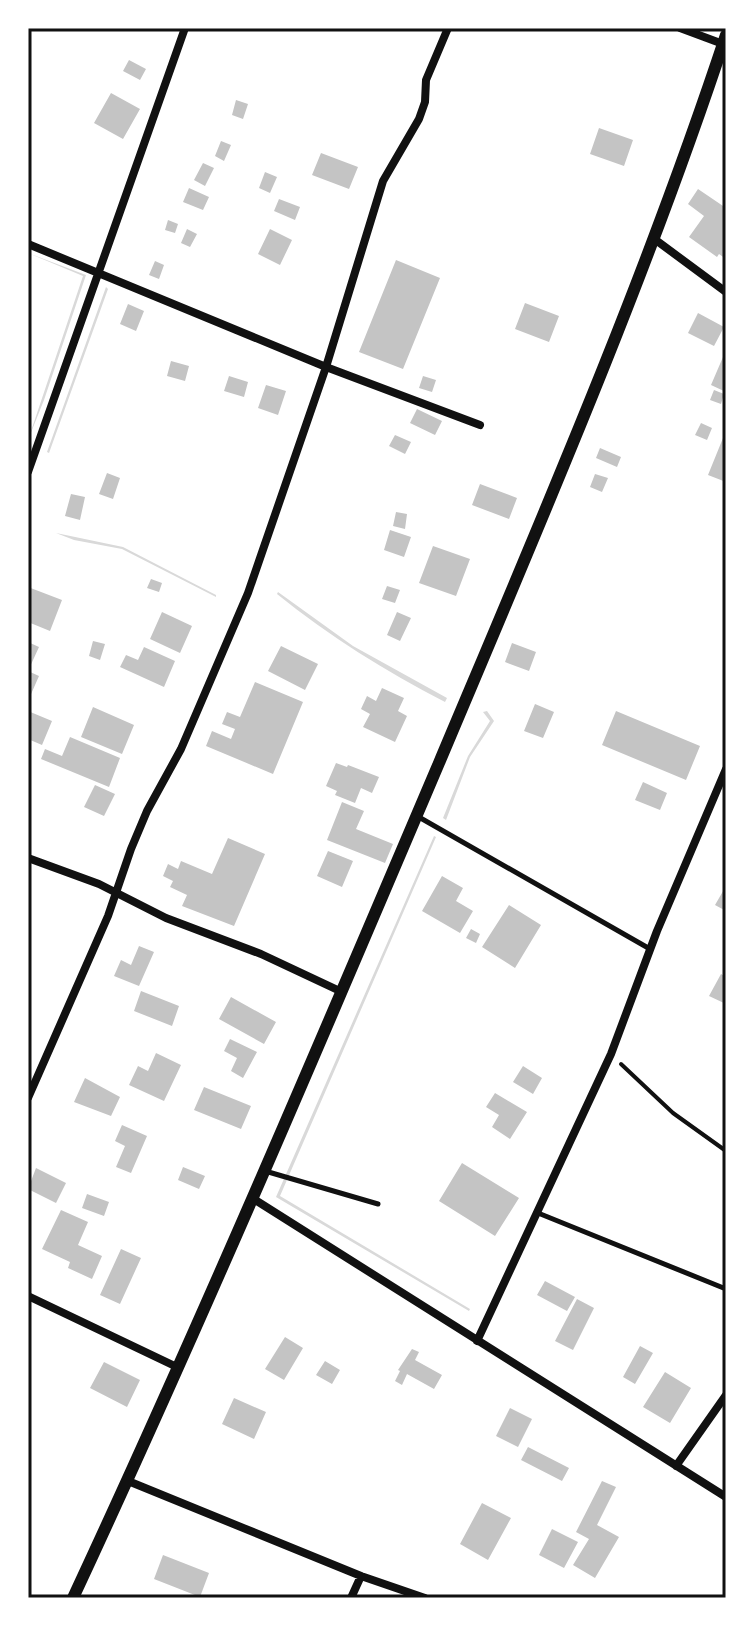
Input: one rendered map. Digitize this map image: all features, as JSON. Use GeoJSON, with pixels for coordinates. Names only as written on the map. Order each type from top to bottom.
{"type":"FeatureCollection","features":[{"type":"Feature","properties":{"kind":"street"},"geometry":{"type":"LineString","coordinates":[[28,472],[185,28]]}},
{"type":"Feature","properties":{"kind":"street"},"geometry":{"type":"LineString","coordinates":[[28,1098],[80,983],[147,811],[181,749],[233,633],[326,367],[383,181],[419,119],[425,102],[426,80],[448,28]]}},
{"type":"Feature","properties":{"kind":"street"},"geometry":{"type":"LineString","coordinates":[[73,1598],[179,1368],[342,992],[558,482],[653,238],[724,39],[680,28]]}},
{"type":"Feature","properties":{"kind":"street"},"geometry":{"type":"LineString","coordinates":[[653,238],[726,292]]}},
{"type":"Feature","properties":{"kind":"street"},"geometry":{"type":"LineString","coordinates":[[28,244],[326,367],[480,425]]}},
{"type":"Feature","properties":{"kind":"street"},"geometry":{"type":"LineString","coordinates":[[477,1341],[611,1054],[650,949],[726,769]]}},
{"type":"Feature","properties":{"kind":"street"},"geometry":{"type":"LineString","coordinates":[[28,858],[99,884],[154,913],[261,954],[342,992]]}},
{"type":"Feature","properties":{"kind":"street"},"geometry":{"type":"LineString","coordinates":[[252,1198],[726,1497]]}},
{"type":"Feature","properties":{"kind":"street"},"geometry":{"type":"LineString","coordinates":[[28,1296],[179,1368]]}},
{"type":"Feature","properties":{"kind":"street"},"geometry":{"type":"LineString","coordinates":[[676,1466],[726,1395]]}},
{"type":"Feature","properties":{"kind":"street"},"geometry":{"type":"LineString","coordinates":[[128,1481],[361,1576],[425,1598]]}},
{"type":"Feature","properties":{"kind":"street"},"geometry":{"type":"LineString","coordinates":[[351,1598],[361,1576]]}},
{"type":"Feature","properties":{"kind":"lane"},"geometry":{"type":"LineString","coordinates":[[417,816],[650,949]]}},
{"type":"Feature","properties":{"kind":"lane"},"geometry":{"type":"LineString","coordinates":[[264,1170],[378,1204]]}},
{"type":"Feature","properties":{"kind":"lane"},"geometry":{"type":"LineString","coordinates":[[537,1213],[726,1289]]}},
{"type":"Feature","properties":{"kind":"path"},"geometry":{"type":"LineString","coordinates":[[611,1054],[673,1113],[726,1151]]}},
{"type":"Feature","properties":{"kind":"shaded area"},"geometry":{"type":"Polygon","coordinates":[[[28,253],[86,275],[28,440],[83,276],[28,253]]]}},
{"type":"Feature","properties":{"kind":"shaded area"},"geometry":{"type":"Polygon","coordinates":[[[106,287],[108,289],[49,453],[47,452],[106,287]]]}},
{"type":"Feature","properties":{"kind":"shaded area"},"geometry":{"type":"Polygon","coordinates":[[[56,533],[123,547],[216,597],[122,549],[74,540],[56,533]]]}},
{"type":"Feature","properties":{"kind":"shaded area"},"geometry":{"type":"Polygon","coordinates":[[[278,592],[353,646],[447,698],[445,702],[337,638],[278,592]]]}},
{"type":"Feature","properties":{"kind":"shaded area"},"geometry":{"type":"Polygon","coordinates":[[[487,711],[494,721],[470,757],[446,820],[443,818],[468,756],[490,721],[483,712],[487,711]]]}},
{"type":"Feature","properties":{"kind":"shaded area"},"geometry":{"type":"Polygon","coordinates":[[[434,836],[280,1196],[469,1311],[276,1197],[434,836]]]}},
{"type":"Feature","properties":{"kind":"building"},"geometry":{"type":"Polygon","coordinates":[[[129,60],[146,69],[140,80],[123,71],[129,60]]]}},
{"type":"Feature","properties":{"kind":"building"},"geometry":{"type":"Polygon","coordinates":[[[111,93],[140,109],[123,139],[94,123],[111,93]]]}},
{"type":"Feature","properties":{"kind":"building"},"geometry":{"type":"Polygon","coordinates":[[[236,100],[248,104],[243,119],[232,115],[236,100]]]}},
{"type":"Feature","properties":{"kind":"building"},"geometry":{"type":"Polygon","coordinates":[[[599,128],[633,140],[624,166],[590,154],[599,128]]]}},
{"type":"Feature","properties":{"kind":"building"},"geometry":{"type":"Polygon","coordinates":[[[221,141],[231,145],[224,161],[215,156],[221,141]]]}},
{"type":"Feature","properties":{"kind":"building"},"geometry":{"type":"Polygon","coordinates":[[[321,153],[358,167],[349,189],[312,175],[321,153]]]}},
{"type":"Feature","properties":{"kind":"building"},"geometry":{"type":"Polygon","coordinates":[[[203,163],[214,168],[205,186],[194,180],[203,163]]]}},
{"type":"Feature","properties":{"kind":"building"},"geometry":{"type":"Polygon","coordinates":[[[265,172],[277,177],[270,193],[259,188],[265,172]]]}},
{"type":"Feature","properties":{"kind":"building"},"geometry":{"type":"Polygon","coordinates":[[[189,188],[209,197],[203,210],[183,202],[189,188]]]}},
{"type":"Feature","properties":{"kind":"building"},"geometry":{"type":"Polygon","coordinates":[[[698,189],[726,208],[726,259],[719,254],[717,257],[689,237],[704,216],[688,204],[698,189]]]}},
{"type":"Feature","properties":{"kind":"building"},"geometry":{"type":"Polygon","coordinates":[[[279,199],[300,207],[295,220],[274,211],[279,199]]]}},
{"type":"Feature","properties":{"kind":"building"},"geometry":{"type":"Polygon","coordinates":[[[168,220],[178,224],[175,233],[165,230],[168,220]]]}},
{"type":"Feature","properties":{"kind":"building"},"geometry":{"type":"Polygon","coordinates":[[[187,229],[197,234],[190,247],[181,243],[187,229]]]}},
{"type":"Feature","properties":{"kind":"building"},"geometry":{"type":"Polygon","coordinates":[[[270,229],[292,240],[280,265],[258,254],[270,229]]]}},
{"type":"Feature","properties":{"kind":"building"},"geometry":{"type":"Polygon","coordinates":[[[396,260],[440,278],[403,369],[359,352],[396,260]]]}},
{"type":"Feature","properties":{"kind":"building"},"geometry":{"type":"Polygon","coordinates":[[[155,261],[164,265],[159,279],[149,275],[155,261]]]}},
{"type":"Feature","properties":{"kind":"building"},"geometry":{"type":"Polygon","coordinates":[[[525,303],[559,316],[549,342],[515,329],[525,303]]]}},
{"type":"Feature","properties":{"kind":"building"},"geometry":{"type":"Polygon","coordinates":[[[128,304],[144,311],[136,331],[120,324],[128,304]]]}},
{"type":"Feature","properties":{"kind":"building"},"geometry":{"type":"Polygon","coordinates":[[[698,313],[724,327],[714,346],[688,333],[698,313]]]}},
{"type":"Feature","properties":{"kind":"building"},"geometry":{"type":"Polygon","coordinates":[[[726,350],[726,392],[711,385],[726,350]]]}},
{"type":"Feature","properties":{"kind":"building"},"geometry":{"type":"Polygon","coordinates":[[[171,361],[189,366],[185,381],[167,376],[171,361]]]}},
{"type":"Feature","properties":{"kind":"building"},"geometry":{"type":"Polygon","coordinates":[[[229,376],[248,382],[244,397],[224,391],[229,376]]]}},
{"type":"Feature","properties":{"kind":"building"},"geometry":{"type":"Polygon","coordinates":[[[423,376],[436,380],[432,392],[419,388],[423,376]]]}},
{"type":"Feature","properties":{"kind":"building"},"geometry":{"type":"Polygon","coordinates":[[[266,385],[286,391],[278,415],[258,408],[266,385]]]}},
{"type":"Feature","properties":{"kind":"building"},"geometry":{"type":"Polygon","coordinates":[[[714,390],[724,394],[721,404],[710,400],[714,390]]]}},
{"type":"Feature","properties":{"kind":"building"},"geometry":{"type":"Polygon","coordinates":[[[417,409],[442,421],[435,435],[410,423],[417,409]]]}},
{"type":"Feature","properties":{"kind":"building"},"geometry":{"type":"Polygon","coordinates":[[[701,423],[712,428],[707,440],[695,435],[701,423]]]}},
{"type":"Feature","properties":{"kind":"building"},"geometry":{"type":"Polygon","coordinates":[[[395,435],[411,442],[405,454],[389,446],[395,435]]]}},
{"type":"Feature","properties":{"kind":"building"},"geometry":{"type":"Polygon","coordinates":[[[723,438],[726,439],[726,482],[708,475],[723,438]]]}},
{"type":"Feature","properties":{"kind":"building"},"geometry":{"type":"Polygon","coordinates":[[[600,448],[621,457],[617,467],[596,458],[600,448]]]}},
{"type":"Feature","properties":{"kind":"building"},"geometry":{"type":"Polygon","coordinates":[[[107,473],[120,478],[113,499],[99,494],[107,473]]]}},
{"type":"Feature","properties":{"kind":"building"},"geometry":{"type":"Polygon","coordinates":[[[595,474],[608,478],[602,492],[590,487],[595,474]]]}},
{"type":"Feature","properties":{"kind":"building"},"geometry":{"type":"Polygon","coordinates":[[[480,484],[517,498],[509,519],[472,505],[480,484]]]}},
{"type":"Feature","properties":{"kind":"building"},"geometry":{"type":"Polygon","coordinates":[[[71,494],[85,497],[80,520],[65,516],[71,494]]]}},
{"type":"Feature","properties":{"kind":"building"},"geometry":{"type":"Polygon","coordinates":[[[396,512],[407,514],[405,529],[393,526],[396,512]]]}},
{"type":"Feature","properties":{"kind":"building"},"geometry":{"type":"Polygon","coordinates":[[[390,530],[411,537],[404,557],[384,550],[390,530]]]}},
{"type":"Feature","properties":{"kind":"building"},"geometry":{"type":"Polygon","coordinates":[[[433,546],[470,559],[456,596],[419,583],[433,546]]]}},
{"type":"Feature","properties":{"kind":"building"},"geometry":{"type":"Polygon","coordinates":[[[151,579],[162,583],[159,592],[147,588],[151,579]]]}},
{"type":"Feature","properties":{"kind":"building"},"geometry":{"type":"Polygon","coordinates":[[[387,586],[400,590],[395,603],[382,599],[387,586]]]}},
{"type":"Feature","properties":{"kind":"building"},"geometry":{"type":"Polygon","coordinates":[[[28,587],[62,600],[50,631],[28,622],[28,587]]]}},
{"type":"Feature","properties":{"kind":"building"},"geometry":{"type":"Polygon","coordinates":[[[162,612],[192,626],[180,653],[150,639],[162,612]]]}},
{"type":"Feature","properties":{"kind":"building"},"geometry":{"type":"Polygon","coordinates":[[[397,612],[411,618],[400,641],[387,635],[397,612]]]}},
{"type":"Feature","properties":{"kind":"building"},"geometry":{"type":"Polygon","coordinates":[[[93,641],[105,644],[100,660],[89,656],[93,641]]]}},
{"type":"Feature","properties":{"kind":"building"},"geometry":{"type":"Polygon","coordinates":[[[28,642],[39,647],[28,671],[28,642]]]}},
{"type":"Feature","properties":{"kind":"building"},"geometry":{"type":"Polygon","coordinates":[[[512,643],[536,652],[529,671],[505,662],[512,643]]]}},
{"type":"Feature","properties":{"kind":"building"},"geometry":{"type":"Polygon","coordinates":[[[281,646],[318,664],[305,690],[268,671],[281,646]]]}},
{"type":"Feature","properties":{"kind":"building"},"geometry":{"type":"Polygon","coordinates":[[[144,647],[175,661],[164,687],[120,667],[126,655],[138,660],[144,647]]]}},
{"type":"Feature","properties":{"kind":"building"},"geometry":{"type":"Polygon","coordinates":[[[28,671],[39,676],[28,701],[28,671]]]}},
{"type":"Feature","properties":{"kind":"building"},"geometry":{"type":"Polygon","coordinates":[[[255,682],[303,702],[273,774],[206,746],[212,731],[231,739],[235,729],[222,724],[227,712],[240,717],[255,682]]]}},
{"type":"Feature","properties":{"kind":"building"},"geometry":{"type":"Polygon","coordinates":[[[382,688],[404,698],[398,711],[407,716],[395,742],[363,727],[370,714],[361,709],[367,696],[376,701],[382,688]]]}},
{"type":"Feature","properties":{"kind":"building"},"geometry":{"type":"Polygon","coordinates":[[[535,704],[554,712],[543,738],[524,731],[535,704]]]}},
{"type":"Feature","properties":{"kind":"building"},"geometry":{"type":"Polygon","coordinates":[[[93,707],[134,725],[122,754],[81,737],[93,707]]]}},
{"type":"Feature","properties":{"kind":"building"},"geometry":{"type":"Polygon","coordinates":[[[28,711],[52,721],[42,745],[28,739],[28,711]]]}},
{"type":"Feature","properties":{"kind":"building"},"geometry":{"type":"Polygon","coordinates":[[[616,711],[700,746],[686,780],[602,745],[616,711]]]}},
{"type":"Feature","properties":{"kind":"building"},"geometry":{"type":"Polygon","coordinates":[[[70,737],[120,758],[109,787],[41,759],[45,749],[62,756],[70,737]]]}},
{"type":"Feature","properties":{"kind":"building"},"geometry":{"type":"Polygon","coordinates":[[[336,763],[379,777],[372,793],[361,788],[355,803],[335,795],[337,791],[326,786],[336,763]]]}},
{"type":"Feature","properties":{"kind":"building"},"geometry":{"type":"Polygon","coordinates":[[[643,782],[667,793],[660,810],[635,800],[643,782]]]}},
{"type":"Feature","properties":{"kind":"building"},"geometry":{"type":"Polygon","coordinates":[[[95,785],[115,794],[104,816],[84,807],[95,785]]]}},
{"type":"Feature","properties":{"kind":"building"},"geometry":{"type":"Polygon","coordinates":[[[342,802],[364,811],[356,829],[393,844],[385,863],[327,840],[342,802]]]}},
{"type":"Feature","properties":{"kind":"building"},"geometry":{"type":"Polygon","coordinates":[[[228,838],[265,854],[234,926],[182,906],[187,895],[170,887],[173,881],[163,876],[168,864],[178,869],[181,861],[212,874],[228,838]]]}},
{"type":"Feature","properties":{"kind":"building"},"geometry":{"type":"Polygon","coordinates":[[[328,851],[353,861],[342,887],[317,876],[328,851]]]}},
{"type":"Feature","properties":{"kind":"building"},"geometry":{"type":"Polygon","coordinates":[[[442,876],[463,888],[456,901],[473,911],[460,933],[422,911],[442,876]]]}},
{"type":"Feature","properties":{"kind":"building"},"geometry":{"type":"Polygon","coordinates":[[[726,886],[726,911],[715,905],[726,886]]]}},
{"type":"Feature","properties":{"kind":"building"},"geometry":{"type":"Polygon","coordinates":[[[509,905],[541,925],[515,968],[482,947],[509,905]]]}},
{"type":"Feature","properties":{"kind":"building"},"geometry":{"type":"Polygon","coordinates":[[[471,929],[480,934],[476,943],[466,938],[471,929]]]}},
{"type":"Feature","properties":{"kind":"building"},"geometry":{"type":"Polygon","coordinates":[[[139,946],[154,952],[139,986],[114,976],[121,960],[131,965],[139,946]]]}},
{"type":"Feature","properties":{"kind":"building"},"geometry":{"type":"Polygon","coordinates":[[[721,974],[726,977],[726,1004],[709,996],[721,974]]]}},
{"type":"Feature","properties":{"kind":"building"},"geometry":{"type":"Polygon","coordinates":[[[141,991],[179,1006],[172,1026],[134,1011],[141,991]]]}},
{"type":"Feature","properties":{"kind":"building"},"geometry":{"type":"Polygon","coordinates":[[[231,997],[276,1022],[264,1044],[219,1019],[231,997]]]}},
{"type":"Feature","properties":{"kind":"building"},"geometry":{"type":"Polygon","coordinates":[[[230,1039],[257,1052],[243,1078],[231,1071],[237,1058],[224,1051],[230,1039]]]}},
{"type":"Feature","properties":{"kind":"building"},"geometry":{"type":"Polygon","coordinates":[[[156,1053],[181,1065],[164,1101],[129,1085],[138,1066],[148,1071],[156,1053]]]}},
{"type":"Feature","properties":{"kind":"building"},"geometry":{"type":"Polygon","coordinates":[[[523,1066],[542,1078],[533,1094],[513,1082],[523,1066]]]}},
{"type":"Feature","properties":{"kind":"building"},"geometry":{"type":"Polygon","coordinates":[[[85,1078],[120,1097],[111,1116],[74,1102],[85,1078]]]}},
{"type":"Feature","properties":{"kind":"building"},"geometry":{"type":"Polygon","coordinates":[[[204,1087],[251,1106],[241,1129],[194,1110],[204,1087]]]}},
{"type":"Feature","properties":{"kind":"building"},"geometry":{"type":"Polygon","coordinates":[[[495,1093],[527,1112],[510,1139],[492,1127],[499,1115],[486,1107],[495,1093]]]}},
{"type":"Feature","properties":{"kind":"building"},"geometry":{"type":"Polygon","coordinates":[[[122,1125],[147,1136],[131,1173],[116,1167],[125,1146],[115,1141],[122,1125]]]}},
{"type":"Feature","properties":{"kind":"building"},"geometry":{"type":"Polygon","coordinates":[[[462,1163],[519,1198],[495,1236],[439,1201],[462,1163]]]}},
{"type":"Feature","properties":{"kind":"building"},"geometry":{"type":"Polygon","coordinates":[[[183,1167],[205,1176],[199,1189],[178,1180],[183,1167]]]}},
{"type":"Feature","properties":{"kind":"building"},"geometry":{"type":"Polygon","coordinates":[[[36,1168],[66,1183],[56,1203],[28,1189],[36,1168]]]}},
{"type":"Feature","properties":{"kind":"building"},"geometry":{"type":"Polygon","coordinates":[[[87,1194],[109,1202],[104,1216],[82,1208],[87,1194]]]}},
{"type":"Feature","properties":{"kind":"building"},"geometry":{"type":"Polygon","coordinates":[[[61,1210],[88,1222],[78,1245],[102,1256],[92,1279],[68,1268],[70,1262],[42,1249],[61,1210]]]}},
{"type":"Feature","properties":{"kind":"building"},"geometry":{"type":"Polygon","coordinates":[[[121,1249],[141,1258],[120,1304],[100,1295],[121,1249]]]}},
{"type":"Feature","properties":{"kind":"building"},"geometry":{"type":"Polygon","coordinates":[[[545,1281],[575,1297],[567,1311],[537,1295],[545,1281]]]}},
{"type":"Feature","properties":{"kind":"building"},"geometry":{"type":"Polygon","coordinates":[[[577,1299],[594,1308],[573,1350],[555,1341],[577,1299]]]}},
{"type":"Feature","properties":{"kind":"building"},"geometry":{"type":"Polygon","coordinates":[[[285,1337],[303,1348],[284,1380],[265,1369],[285,1337]]]}},
{"type":"Feature","properties":{"kind":"building"},"geometry":{"type":"Polygon","coordinates":[[[640,1346],[653,1353],[635,1384],[623,1377],[640,1346]]]}},
{"type":"Feature","properties":{"kind":"building"},"geometry":{"type":"Polygon","coordinates":[[[412,1349],[419,1352],[415,1360],[442,1375],[434,1389],[407,1374],[402,1385],[395,1381],[398,1370],[412,1349]]]}},
{"type":"Feature","properties":{"kind":"building"},"geometry":{"type":"Polygon","coordinates":[[[325,1361],[340,1370],[332,1384],[316,1375],[325,1361]]]}},
{"type":"Feature","properties":{"kind":"building"},"geometry":{"type":"Polygon","coordinates":[[[104,1362],[140,1380],[127,1407],[90,1388],[104,1362]]]}},
{"type":"Feature","properties":{"kind":"building"},"geometry":{"type":"Polygon","coordinates":[[[665,1372],[691,1388],[670,1423],[643,1407],[665,1372]]]}},
{"type":"Feature","properties":{"kind":"building"},"geometry":{"type":"Polygon","coordinates":[[[234,1398],[266,1412],[254,1439],[222,1424],[234,1398]]]}},
{"type":"Feature","properties":{"kind":"building"},"geometry":{"type":"Polygon","coordinates":[[[510,1408],[532,1419],[518,1447],[496,1436],[510,1408]]]}},
{"type":"Feature","properties":{"kind":"building"},"geometry":{"type":"Polygon","coordinates":[[[528,1447],[569,1468],[562,1481],[521,1460],[528,1447]]]}},
{"type":"Feature","properties":{"kind":"building"},"geometry":{"type":"Polygon","coordinates":[[[602,1481],[616,1487],[597,1525],[619,1537],[595,1578],[573,1565],[589,1539],[576,1532],[602,1481]]]}},
{"type":"Feature","properties":{"kind":"building"},"geometry":{"type":"Polygon","coordinates":[[[482,1503],[511,1518],[488,1560],[460,1544],[482,1503]]]}},
{"type":"Feature","properties":{"kind":"building"},"geometry":{"type":"Polygon","coordinates":[[[552,1529],[578,1542],[564,1568],[539,1555],[552,1529]]]}},
{"type":"Feature","properties":{"kind":"building"},"geometry":{"type":"Polygon","coordinates":[[[163,1555],[209,1573],[200,1597],[154,1579],[163,1555]]]}}]}
